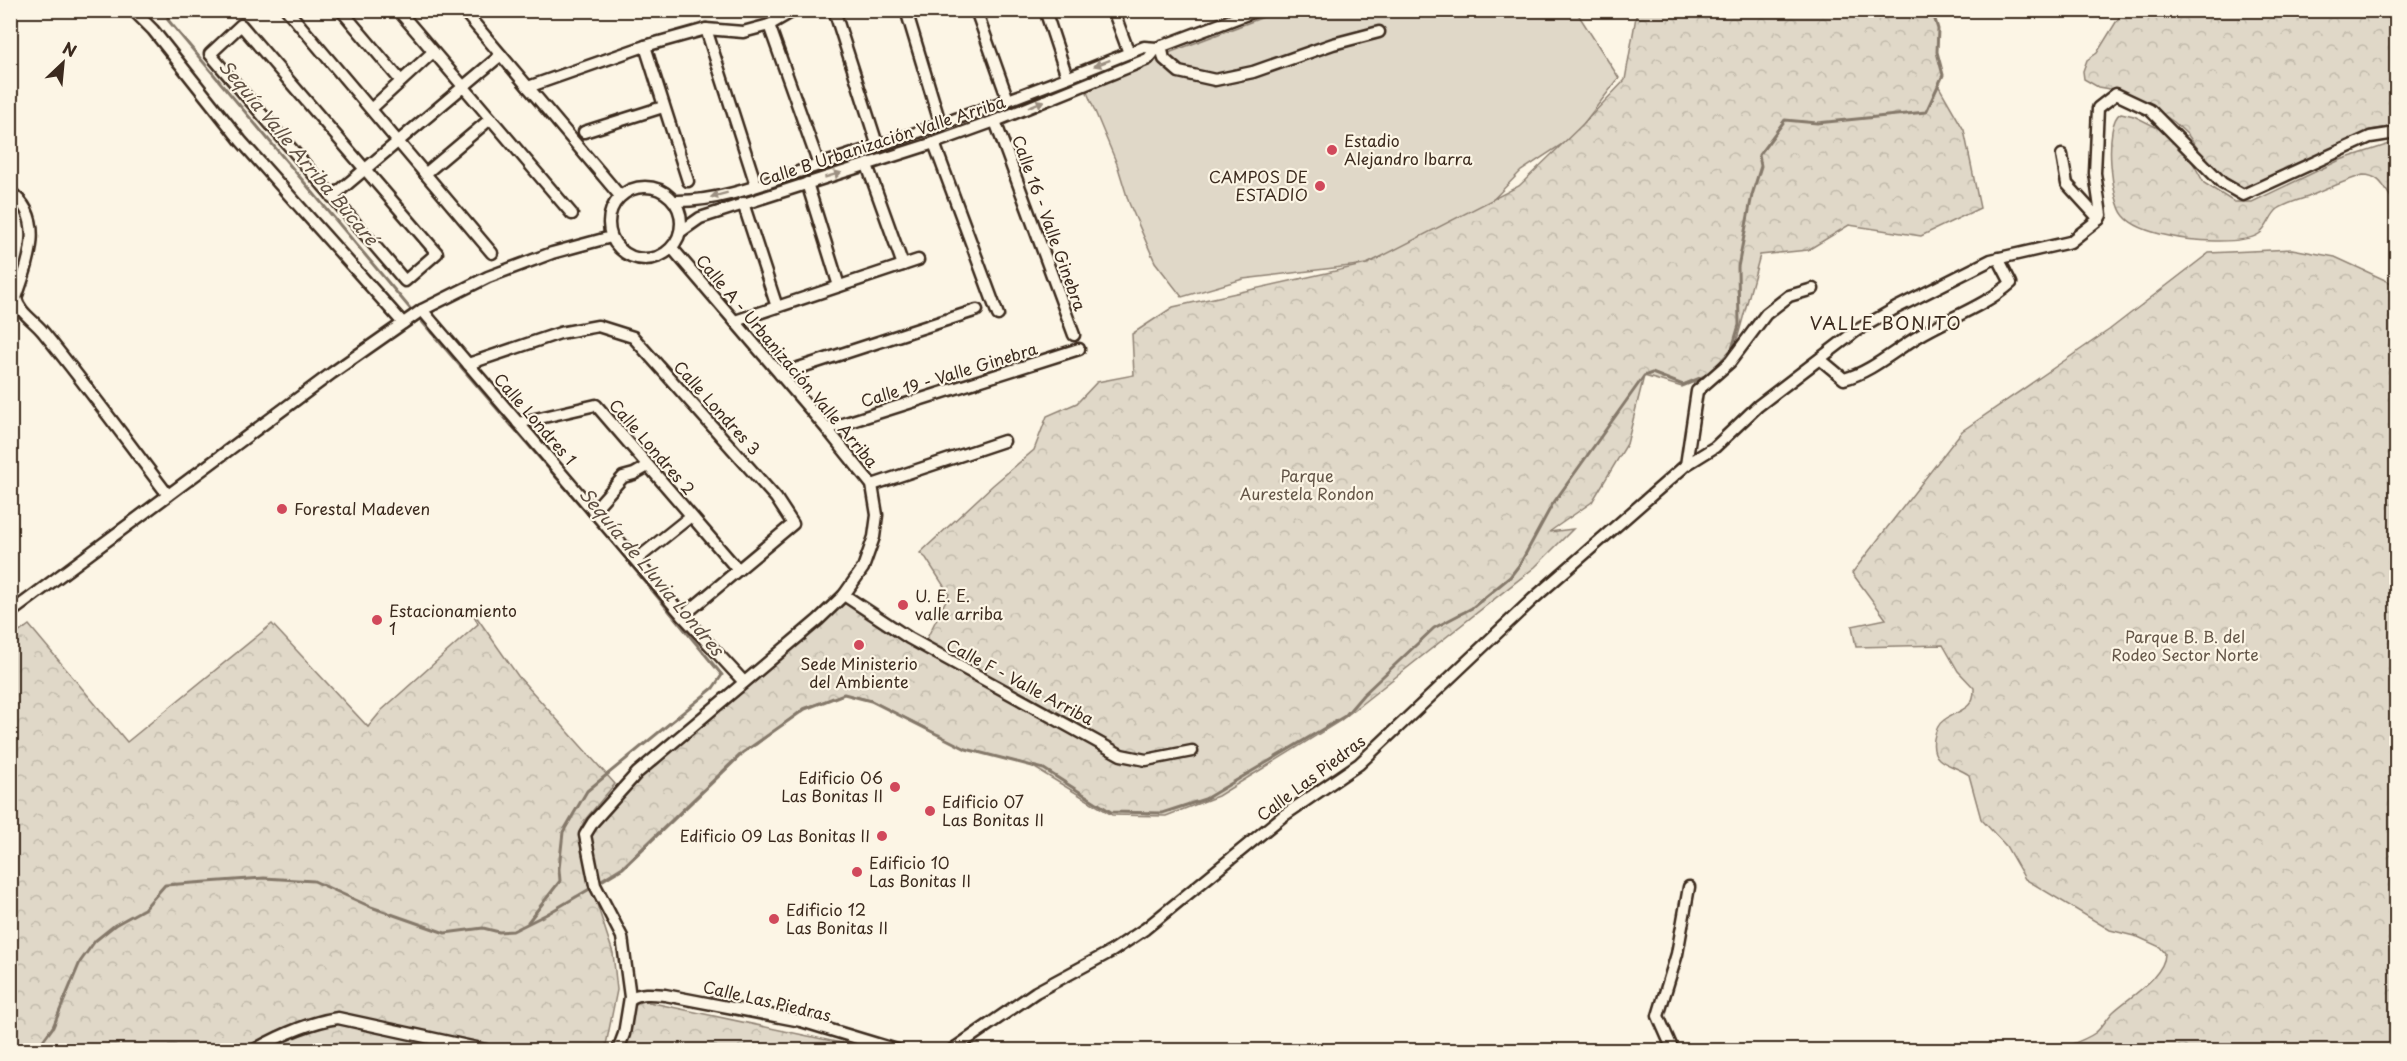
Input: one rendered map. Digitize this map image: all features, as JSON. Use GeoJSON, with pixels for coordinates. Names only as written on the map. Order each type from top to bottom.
{"type":"FeatureCollection","features":[{"type":"Feature","properties":{"kind":"street"},"geometry":{"type":"LineString","coordinates":[[133,10],[153,30],[241,141],[404,323]]}},
{"type":"Feature","properties":{"kind":"street"},"geometry":{"type":"LineString","coordinates":[[287,10],[492,253]]}},
{"type":"Feature","properties":{"kind":"street"},"geometry":{"type":"LineString","coordinates":[[341,10],[401,81]]}},
{"type":"Feature","properties":{"kind":"street"},"geometry":{"type":"LineString","coordinates":[[398,10],[489,120],[572,214]]}},
{"type":"Feature","properties":{"kind":"street"},"geometry":{"type":"LineString","coordinates":[[463,10],[620,196]]}},
{"type":"Feature","properties":{"kind":"street"},"geometry":{"type":"LineString","coordinates":[[528,87],[645,46],[706,29],[743,32],[770,25],[795,10]]}},
{"type":"Feature","properties":{"kind":"street"},"geometry":{"type":"LineString","coordinates":[[834,10],[878,147]]}},
{"type":"Feature","properties":{"kind":"street"},"geometry":{"type":"LineString","coordinates":[[906,10],[940,126]]}},
{"type":"Feature","properties":{"kind":"street"},"geometry":{"type":"LineString","coordinates":[[976,10],[1008,100]]}},
{"type":"Feature","properties":{"kind":"street"},"geometry":{"type":"LineString","coordinates":[[1045,10],[1067,77]]}},
{"type":"Feature","properties":{"kind":"street"},"geometry":{"type":"LineString","coordinates":[[1113,10],[1129,53]]}},
{"type":"Feature","properties":{"kind":"street","name":"Calle B Urbanización Valle Arriba"},"geometry":{"type":"LineString","coordinates":[[675,201],[696,201],[878,147],[940,126],[1144,47],[1159,47],[1258,10]]}},
{"type":"Feature","properties":{"kind":"street"},"geometry":{"type":"LineString","coordinates":[[241,25],[366,169],[437,253],[405,281],[210,54],[241,25]]}},
{"type":"Feature","properties":{"kind":"street"},"geometry":{"type":"LineString","coordinates":[[770,25],[819,165]]}},
{"type":"Feature","properties":{"kind":"street"},"geometry":{"type":"LineString","coordinates":[[706,29],[756,185]]}},
{"type":"Feature","properties":{"kind":"street"},"geometry":{"type":"LineString","coordinates":[[1159,47],[1164,59],[1179,72],[1215,80],[1253,72],[1333,44],[1379,32]]}},
{"type":"Feature","properties":{"kind":"street"},"geometry":{"type":"LineString","coordinates":[[645,46],[688,181]]}},
{"type":"Feature","properties":{"kind":"street","name":"Calle B Urbanización Valle Arriba"},"geometry":{"type":"LineString","coordinates":[[680,232],[700,218],[934,143],[995,121],[1148,58],[1159,47]]}},
{"type":"Feature","properties":{"kind":"street"},"geometry":{"type":"LineString","coordinates":[[371,109],[433,52]]}},
{"type":"Feature","properties":{"kind":"street"},"geometry":{"type":"LineString","coordinates":[[332,197],[501,55]]}},
{"type":"Feature","properties":{"kind":"street"},"geometry":{"type":"LineString","coordinates":[[2062,155],[2067,184],[2099,219],[2101,214],[2095,173],[2098,108],[2116,94],[2150,110],[2222,183],[2243,195],[2370,137],[2397,133]]}},
{"type":"Feature","properties":{"kind":"street"},"geometry":{"type":"LineString","coordinates":[[584,132],[663,107]]}},
{"type":"Feature","properties":{"kind":"street"},"geometry":{"type":"LineString","coordinates":[[425,174],[489,120]]}},
{"type":"Feature","properties":{"kind":"street","name":"Calle 16 - Valle Ginebra"},"geometry":{"type":"LineString","coordinates":[[995,121],[1074,335]]}},
{"type":"Feature","properties":{"kind":"street"},"geometry":{"type":"LineString","coordinates":[[934,143],[998,315]]}},
{"type":"Feature","properties":{"kind":"street"},"geometry":{"type":"LineString","coordinates":[[867,165],[903,265]]}},
{"type":"Feature","properties":{"kind":"street"},"geometry":{"type":"LineString","coordinates":[[807,183],[839,286]]}},
{"type":"Feature","properties":{"kind":"street"},"geometry":{"type":"LineString","coordinates":[[642,186],[656,188],[675,201],[681,217],[680,232],[672,248],[662,256],[650,260],[636,259],[625,254],[610,237],[607,226],[614,203],[631,189],[642,186]]}},
{"type":"Feature","properties":{"kind":"street"},"geometry":{"type":"LineString","coordinates":[[10,192],[25,205],[32,223],[33,238],[16,298],[18,306],[39,326],[60,352],[168,495]]}},
{"type":"Feature","properties":{"kind":"street"},"geometry":{"type":"LineString","coordinates":[[743,203],[777,307]]}},
{"type":"Feature","properties":{"kind":"street","name":"Calle Las Piedras"},"geometry":{"type":"LineString","coordinates":[[952,1050],[1036,993],[1112,951],[1145,929],[1283,816],[1359,764],[1533,599],[1686,465],[1715,447],[1758,406],[1856,331],[1896,308],[1998,258],[2070,242],[2099,219]]}},
{"type":"Feature","properties":{"kind":"street"},"geometry":{"type":"LineString","coordinates":[[13,607],[422,310],[488,277],[552,253],[610,237]]}},
{"type":"Feature","properties":{"kind":"street","name":"Calle A - Urbanización Valle Arriba"},"geometry":{"type":"LineString","coordinates":[[630,999],[622,937],[595,885],[585,834],[637,773],[844,595],[863,568],[874,537],[877,515],[872,485],[672,248]]}},
{"type":"Feature","properties":{"kind":"street"},"geometry":{"type":"LineString","coordinates":[[1820,358],[1844,379],[1860,375],[1920,335],[1996,296],[2011,283],[1998,258]]}},
{"type":"Feature","properties":{"kind":"street"},"geometry":{"type":"LineString","coordinates":[[735,321],[918,260]]}},
{"type":"Feature","properties":{"kind":"street"},"geometry":{"type":"LineString","coordinates":[[1686,465],[1697,391],[1730,362],[1766,314],[1790,297],[1813,289]]}},
{"type":"Feature","properties":{"kind":"street","name":"Calle Londres 1"},"geometry":{"type":"LineString","coordinates":[[422,310],[683,616],[744,682]]}},
{"type":"Feature","properties":{"kind":"street"},"geometry":{"type":"LineString","coordinates":[[780,374],[978,310]]}},
{"type":"Feature","properties":{"kind":"street","name":"Calle Londres 3"},"geometry":{"type":"LineString","coordinates":[[468,364],[560,333],[598,326],[633,337],[776,498],[793,524],[683,616]]}},
{"type":"Feature","properties":{"kind":"street","name":"Calle 19 - Valle Ginebra"},"geometry":{"type":"LineString","coordinates":[[827,429],[1079,349]]}},
{"type":"Feature","properties":{"kind":"street","name":"Calle Londres 2"},"geometry":{"type":"LineString","coordinates":[[518,423],[596,405],[738,570]]}},
{"type":"Feature","properties":{"kind":"street"},"geometry":{"type":"LineString","coordinates":[[872,485],[1004,441]]}},
{"type":"Feature","properties":{"kind":"street"},"geometry":{"type":"LineString","coordinates":[[593,511],[622,477],[634,474],[648,466]]}},
{"type":"Feature","properties":{"kind":"street"},"geometry":{"type":"LineString","coordinates":[[636,561],[691,516]]}},
{"type":"Feature","properties":{"kind":"street","name":"Calle F - Valle Arriba"},"geometry":{"type":"LineString","coordinates":[[844,595],[909,638],[1121,754],[1146,760],[1192,751]]}},
{"type":"Feature","properties":{"kind":"street"},"geometry":{"type":"LineString","coordinates":[[1673,1050],[1658,1016],[1677,954],[1689,887]]}},
{"type":"Feature","properties":{"kind":"street","name":"Calle Las Piedras"},"geometry":{"type":"LineString","coordinates":[[630,999],[650,993],[757,1011],[801,1021],[897,1050]]}},
{"type":"Feature","properties":{"kind":"street"},"geometry":{"type":"LineString","coordinates":[[618,1050],[624,1034],[630,999]]}},
{"type":"Feature","properties":{"kind":"street"},"geometry":{"type":"LineString","coordinates":[[255,1050],[324,1020],[338,1018],[486,1050]]}},
{"type":"Feature","properties":{"kind":"green space","name":"Estadio Alejandro Ibarra"},"geometry":{"type":"Polygon","coordinates":[[[1282,10],[1576,11],[1619,78],[1573,137],[1521,171],[1484,209],[1367,264],[1243,279],[1182,297],[1155,262],[1129,203],[1117,164],[1084,85],[1282,10]]]}},
{"type":"Feature","properties":{"kind":"green space","name":"Parque Aurestela Rondon"},"geometry":{"type":"Polygon","coordinates":[[[1637,11],[1931,11],[1938,29],[1937,52],[1943,75],[1938,85],[1964,130],[1980,208],[1921,236],[1849,225],[1808,250],[1760,255],[1734,351],[1712,375],[1682,387],[1644,376],[1627,444],[1592,502],[1549,532],[1573,529],[1535,567],[1340,721],[1218,796],[1166,816],[1112,815],[1030,765],[966,749],[871,700],[844,694],[804,708],[756,745],[742,752],[623,866],[597,882],[587,835],[617,797],[845,600],[923,646],[949,594],[926,558],[920,553],[1034,450],[1047,416],[1077,403],[1097,382],[1134,375],[1132,334],[1173,307],[1367,264],[1519,186],[1625,80],[1637,11]]]}},
{"type":"Feature","properties":{"kind":"green space"},"geometry":{"type":"Polygon","coordinates":[[[2125,11],[2396,11],[2392,18],[2396,37],[2396,126],[2370,130],[2305,165],[2260,184],[2236,190],[2222,183],[2188,135],[2174,122],[2135,96],[2098,87],[2084,79],[2083,71],[2087,60],[2097,53],[2125,11]]]}},
{"type":"Feature","properties":{"kind":"green space"},"geometry":{"type":"Polygon","coordinates":[[[2121,113],[2134,116],[2168,133],[2187,152],[2204,183],[2234,202],[2252,202],[2340,160],[2396,142],[2396,204],[2379,181],[2363,175],[2289,203],[2275,212],[2259,234],[2241,240],[2178,238],[2151,232],[2133,224],[2119,208],[2113,180],[2111,146],[2115,119],[2121,113]]]}},
{"type":"Feature","properties":{"kind":"green space","name":"Parque B. B. del Rodeo Sector Norte"},"geometry":{"type":"Polygon","coordinates":[[[2292,249],[2335,257],[2396,285],[2396,1050],[2056,1050],[2098,1031],[2113,1012],[2153,978],[2164,962],[2165,953],[2160,947],[2138,937],[2110,930],[2025,879],[2006,846],[1981,819],[1969,775],[1939,759],[1934,750],[1935,733],[1941,723],[1969,705],[1974,695],[1974,688],[1958,671],[1943,645],[1856,647],[1852,626],[1886,619],[1852,573],[1962,431],[2109,330],[2209,253],[2292,249]]]}},
{"type":"Feature","properties":{"kind":"green space"},"geometry":{"type":"Polygon","coordinates":[[[471,609],[518,676],[615,784],[584,821],[579,833],[590,883],[613,953],[617,990],[605,1050],[282,1050],[267,1043],[254,1050],[11,1050],[10,639],[29,625],[127,742],[272,624],[368,727],[382,710],[478,624],[471,609]]]}},
{"type":"Feature","properties":{"kind":"green space"},"geometry":{"type":"Polygon","coordinates":[[[634,999],[874,1050],[620,1050],[634,999]]]}},
{"type":"Feature","properties":{"kind":"waterway","name":"Sequía Valle Arriba Bucaré"},"geometry":{"type":"LineString","coordinates":[[168,10],[168,20],[413,312]]}},
{"type":"Feature","properties":{"kind":"waterway"},"geometry":{"type":"LineString","coordinates":[[1716,367],[1732,349],[1739,325],[1738,267],[1752,195],[1761,166],[1759,155],[1785,120],[1817,123],[1926,112],[1943,75],[1937,52],[1938,29],[1932,10]]}},
{"type":"Feature","properties":{"kind":"waterway","name":"Sequía de Lluvia Londres"},"geometry":{"type":"LineString","coordinates":[[418,317],[618,549],[722,675],[713,688],[587,791],[563,832],[560,881],[528,922]]}},
{"type":"Feature","properties":{"kind":"waterway"},"geometry":{"type":"LineString","coordinates":[[598,883],[623,868],[744,752],[805,709],[844,694],[871,701],[966,749],[1044,769],[1111,812],[1162,813],[1205,799],[1345,716],[1363,695],[1434,628],[1472,608],[1510,577],[1520,564],[1552,505],[1644,376],[1652,373],[1683,385],[1710,374]]}},
{"type":"Feature","properties":{"kind":"waterway"},"geometry":{"type":"LineString","coordinates":[[36,1050],[53,1027],[80,962],[95,941],[115,925],[144,909],[165,885],[264,878],[314,881],[371,907],[445,933],[483,928],[499,932],[513,931],[593,887]]}},
{"type":"Feature","properties":{"kind":"place","name":"Estadio Alejandro Ibarra"},"geometry":{"type":"Point","coordinates":[1332,150]}},
{"type":"Feature","properties":{"kind":"place","name":"CAMPOS DE ESTADIO"},"geometry":{"type":"Point","coordinates":[1320,186]}},
{"type":"Feature","properties":{"kind":"place","name":"Forestal Madeven"},"geometry":{"type":"Point","coordinates":[282,509]}},
{"type":"Feature","properties":{"kind":"place","name":"U. E. E. valle arriba"},"geometry":{"type":"Point","coordinates":[903,605]}},
{"type":"Feature","properties":{"kind":"place","name":"Estacionamiento 1"},"geometry":{"type":"Point","coordinates":[377,620]}},
{"type":"Feature","properties":{"kind":"place","name":"Sede Ministerio del Ambiente"},"geometry":{"type":"Point","coordinates":[859,645]}},
{"type":"Feature","properties":{"kind":"place","name":"Edificio 06 Las Bonitas II"},"geometry":{"type":"Point","coordinates":[895,787]}},
{"type":"Feature","properties":{"kind":"place","name":"Edificio 07 Las Bonitas II"},"geometry":{"type":"Point","coordinates":[930,811]}},
{"type":"Feature","properties":{"kind":"place","name":"Edificio 09 Las Bonitas II"},"geometry":{"type":"Point","coordinates":[882,836]}},
{"type":"Feature","properties":{"kind":"place","name":"Edificio 10 Las Bonitas II"},"geometry":{"type":"Point","coordinates":[857,872]}},
{"type":"Feature","properties":{"kind":"place","name":"Edificio 12 Las Bonitas II"},"geometry":{"type":"Point","coordinates":[774,919]}},
{"type":"Feature","properties":{"kind":"district","name":"VALLE BONITO"},"geometry":{"type":"Point","coordinates":[1886,324]}}]}
